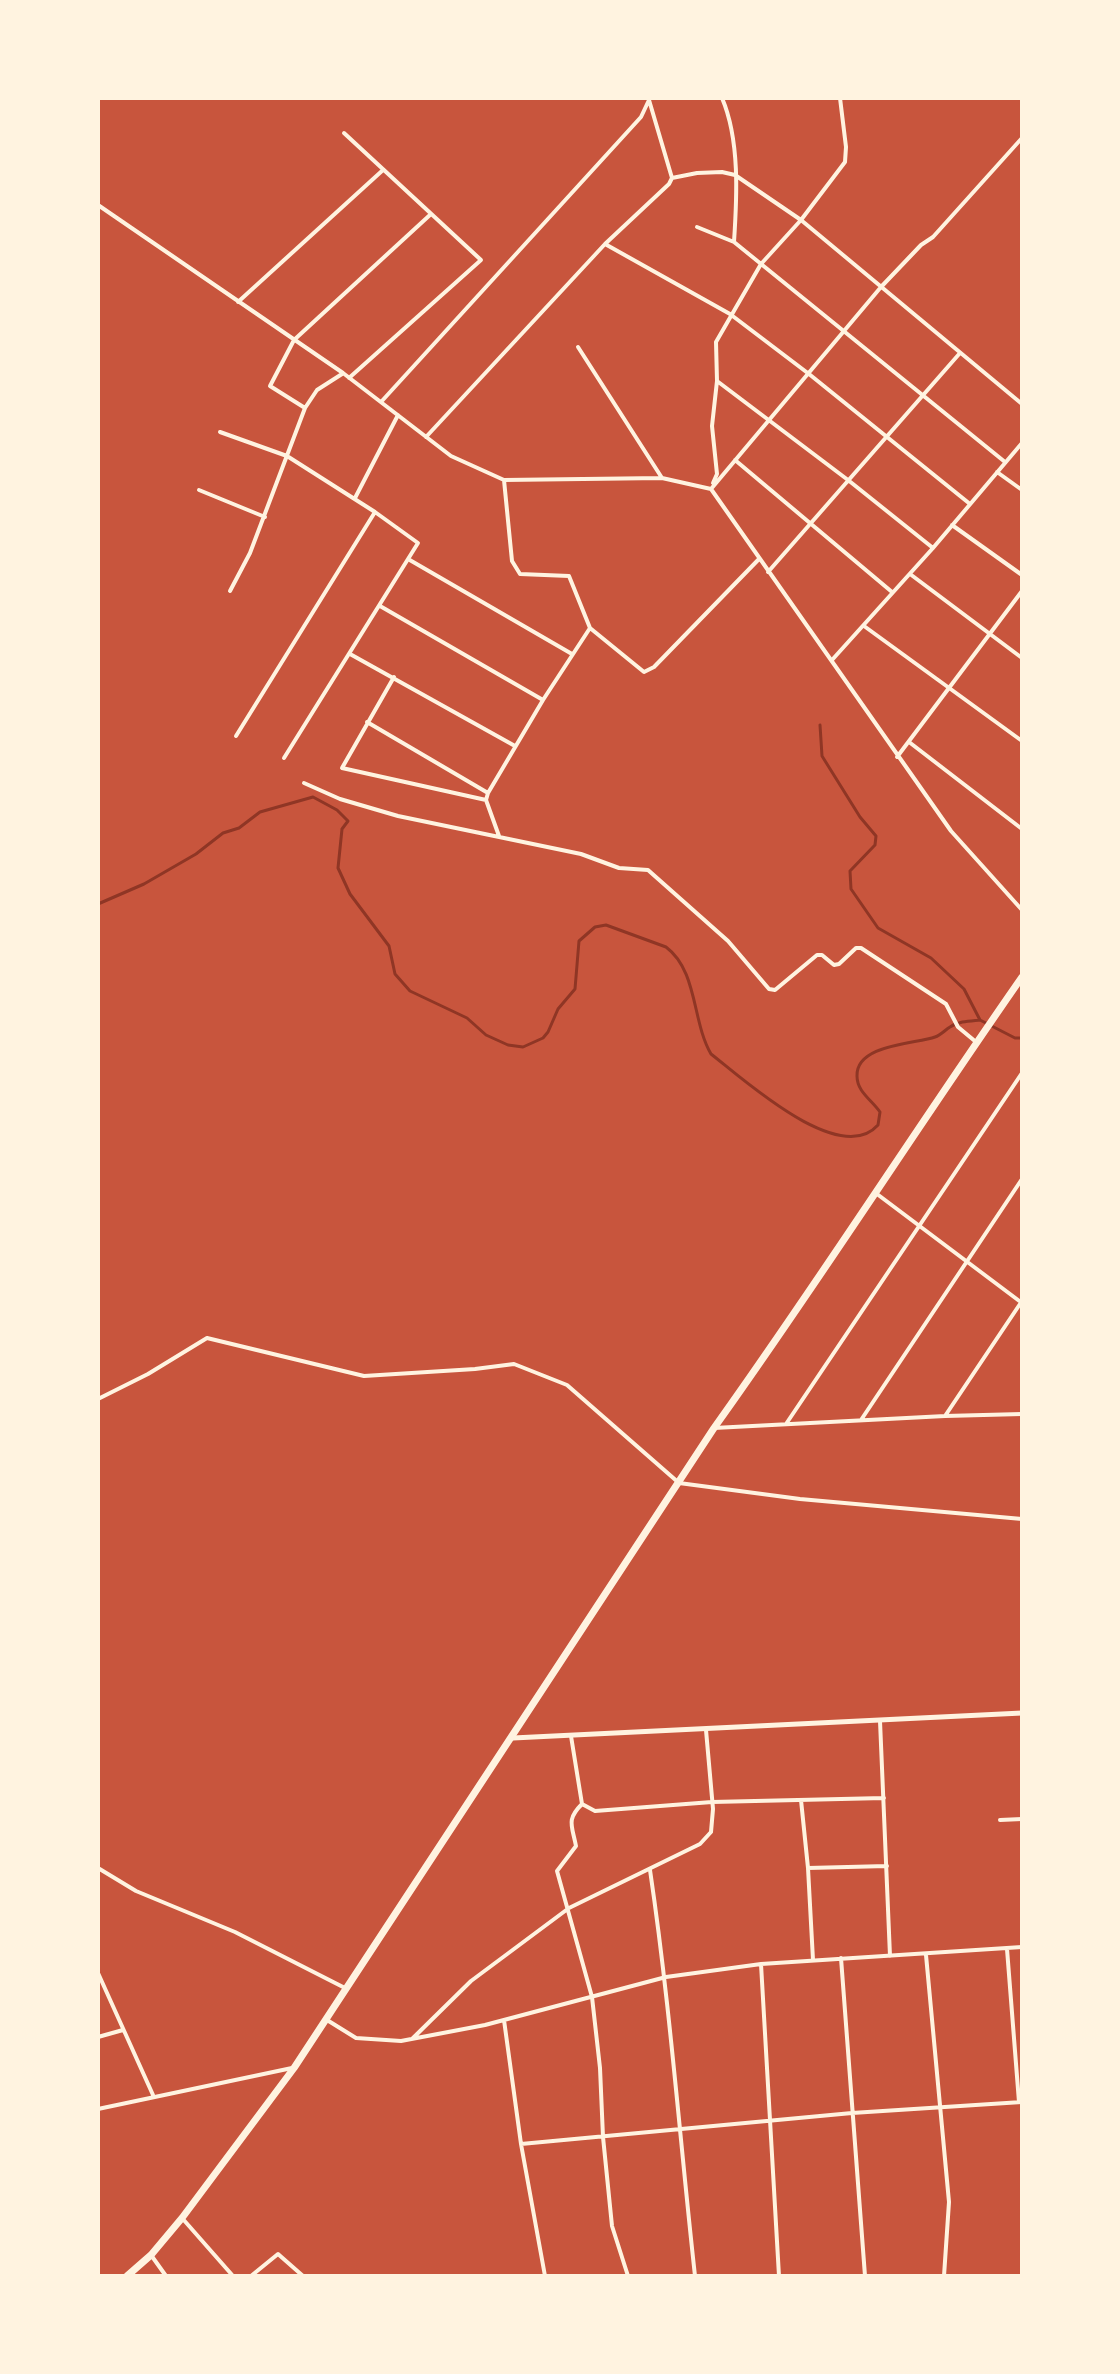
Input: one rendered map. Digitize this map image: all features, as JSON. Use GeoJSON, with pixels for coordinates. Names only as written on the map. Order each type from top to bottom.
{"type":"FeatureCollection","features":[{"type":"Feature","properties":{"kind":"highway"},"geometry":{"type":"LineString","coordinates":[[127,2276],[151,2255],[182,2218],[294,2068],[714,1428],[786,1327],[874,1192],[1022,977]]}},
{"type":"Feature","properties":{"kind":"street"},"geometry":{"type":"LineString","coordinates":[[649,99],[659,98]]}},
{"type":"Feature","properties":{"kind":"street"},"geometry":{"type":"LineString","coordinates":[[722,98],[728,112],[737,190],[734,242]]}},
{"type":"Feature","properties":{"kind":"street"},"geometry":{"type":"LineString","coordinates":[[711,489],[717,474],[712,426],[717,381],[716,342],[761,264],[801,220],[845,162],[840,98]]}},
{"type":"Feature","properties":{"kind":"street"},"geometry":{"type":"LineString","coordinates":[[426,437],[605,244],[669,184],[672,178],[649,99]]}},
{"type":"Feature","properties":{"kind":"street"},"geometry":{"type":"LineString","coordinates":[[381,402],[641,117],[649,99]]}},
{"type":"Feature","properties":{"kind":"street"},"geometry":{"type":"LineString","coordinates":[[344,133],[481,260],[349,378]]}},
{"type":"Feature","properties":{"kind":"street"},"geometry":{"type":"LineString","coordinates":[[711,489],[881,287],[921,245],[933,237],[1022,138]]}},
{"type":"Feature","properties":{"kind":"street"},"geometry":{"type":"LineString","coordinates":[[238,302],[383,170]]}},
{"type":"Feature","properties":{"kind":"street"},"geometry":{"type":"LineString","coordinates":[[672,178],[697,173],[735,175],[801,220],[1022,404]]}},
{"type":"Feature","properties":{"kind":"street"},"geometry":{"type":"LineString","coordinates":[[98,205],[343,373],[451,456],[504,480],[662,478],[711,489],[951,831],[1022,910]]}},
{"type":"Feature","properties":{"kind":"street"},"geometry":{"type":"LineString","coordinates":[[305,408],[270,386],[294,340],[431,214]]}},
{"type":"Feature","properties":{"kind":"street"},"geometry":{"type":"LineString","coordinates":[[697,227],[734,242],[1005,462]]}},
{"type":"Feature","properties":{"kind":"street"},"geometry":{"type":"LineString","coordinates":[[605,244],[730,314],[970,504]]}},
{"type":"Feature","properties":{"kind":"street"},"geometry":{"type":"LineString","coordinates":[[578,347],[662,478]]}},
{"type":"Feature","properties":{"kind":"street"},"geometry":{"type":"LineString","coordinates":[[768,572],[960,353]]}},
{"type":"Feature","properties":{"kind":"street"},"geometry":{"type":"LineString","coordinates":[[230,591],[265,517],[305,408],[317,390],[343,373]]}},
{"type":"Feature","properties":{"kind":"street"},"geometry":{"type":"LineString","coordinates":[[717,381],[933,548]]}},
{"type":"Feature","properties":{"kind":"street"},"geometry":{"type":"LineString","coordinates":[[354,499],[398,415]]}},
{"type":"Feature","properties":{"kind":"street"},"geometry":{"type":"LineString","coordinates":[[220,432],[287,456],[418,543],[284,758]]}},
{"type":"Feature","properties":{"kind":"street"},"geometry":{"type":"LineString","coordinates":[[832,660],[1022,443]]}},
{"type":"Feature","properties":{"kind":"street"},"geometry":{"type":"LineString","coordinates":[[735,460],[893,593]]}},
{"type":"Feature","properties":{"kind":"street"},"geometry":{"type":"LineString","coordinates":[[997,472],[1022,490]]}},
{"type":"Feature","properties":{"kind":"street"},"geometry":{"type":"LineString","coordinates":[[504,480],[512,561],[520,574],[569,576],[590,628],[641,670],[649,671],[759,559]]}},
{"type":"Feature","properties":{"kind":"street"},"geometry":{"type":"LineString","coordinates":[[199,490],[265,517]]}},
{"type":"Feature","properties":{"kind":"street"},"geometry":{"type":"LineString","coordinates":[[236,736],[375,512]]}},
{"type":"Feature","properties":{"kind":"street"},"geometry":{"type":"LineString","coordinates":[[952,525],[1022,575]]}},
{"type":"Feature","properties":{"kind":"street"},"geometry":{"type":"LineString","coordinates":[[408,559],[573,654]]}},
{"type":"Feature","properties":{"kind":"street"},"geometry":{"type":"LineString","coordinates":[[910,574],[1022,658]]}},
{"type":"Feature","properties":{"kind":"street"},"geometry":{"type":"LineString","coordinates":[[897,757],[1022,591]]}},
{"type":"Feature","properties":{"kind":"street"},"geometry":{"type":"LineString","coordinates":[[380,606],[543,700]]}},
{"type":"Feature","properties":{"kind":"street"},"geometry":{"type":"LineString","coordinates":[[864,626],[1022,741]]}},
{"type":"Feature","properties":{"kind":"street"},"geometry":{"type":"LineString","coordinates":[[499,836],[486,800],[488,793],[590,628]]}},
{"type":"Feature","properties":{"kind":"street"},"geometry":{"type":"LineString","coordinates":[[350,654],[515,746]]}},
{"type":"Feature","properties":{"kind":"street"},"geometry":{"type":"LineString","coordinates":[[394,677],[342,768],[486,800]]}},
{"type":"Feature","properties":{"kind":"street"},"geometry":{"type":"LineString","coordinates":[[367,722],[488,793]]}},
{"type":"Feature","properties":{"kind":"street"},"geometry":{"type":"LineString","coordinates":[[909,742],[1022,829]]}},
{"type":"Feature","properties":{"kind":"street"},"geometry":{"type":"LineString","coordinates":[[304,783],[340,799],[398,816],[581,854],[619,868],[648,870],[728,941],[769,989],[775,990],[817,955],[822,955],[834,965],[856,948],[861,948],[946,1004],[958,1027],[976,1042]]}},
{"type":"Feature","properties":{"kind":"street"},"geometry":{"type":"LineString","coordinates":[[786,1424],[1022,1073]]}},
{"type":"Feature","properties":{"kind":"street"},"geometry":{"type":"LineString","coordinates":[[861,1420],[1022,1179]]}},
{"type":"Feature","properties":{"kind":"street"},"geometry":{"type":"LineString","coordinates":[[874,1192],[917,1227],[1022,1302],[945,1416]]}},
{"type":"Feature","properties":{"kind":"street"},"geometry":{"type":"LineString","coordinates":[[98,1399],[148,1374],[207,1338],[364,1376],[514,1364],[567,1385],[679,1483],[800,1499],[1022,1519]]}},
{"type":"Feature","properties":{"kind":"street"},"geometry":{"type":"LineString","coordinates":[[714,1428],[1022,1414]]}},
{"type":"Feature","properties":{"kind":"street"},"geometry":{"type":"LineString","coordinates":[[513,1738],[1022,1713]]}},
{"type":"Feature","properties":{"kind":"street"},"geometry":{"type":"LineString","coordinates":[[880,1718],[890,1956]]}},
{"type":"Feature","properties":{"kind":"street"},"geometry":{"type":"LineString","coordinates":[[412,2039],[471,1981],[569,1908],[700,1844],[711,1832],[712,1802],[706,1730]]}},
{"type":"Feature","properties":{"kind":"street"},"geometry":{"type":"LineString","coordinates":[[571,1736],[582,1804],[595,1811],[712,1802],[884,1798]]}},
{"type":"Feature","properties":{"kind":"street"},"geometry":{"type":"LineString","coordinates":[[801,1800],[813,1960]]}},
{"type":"Feature","properties":{"kind":"street"},"geometry":{"type":"LineString","coordinates":[[582,1804],[571,1818],[576,1846],[557,1871],[592,1997],[612,2226],[628,2276]]}},
{"type":"Feature","properties":{"kind":"street"},"geometry":{"type":"LineString","coordinates":[[1000,1820],[1022,1819]]}},
{"type":"Feature","properties":{"kind":"street"},"geometry":{"type":"LineString","coordinates":[[808,1868],[887,1866]]}},
{"type":"Feature","properties":{"kind":"street"},"geometry":{"type":"LineString","coordinates":[[98,1868],[136,1891],[235,1932],[345,1988]]}},
{"type":"Feature","properties":{"kind":"street"},"geometry":{"type":"LineString","coordinates":[[650,1870],[666,1977],[695,2276]]}},
{"type":"Feature","properties":{"kind":"street"},"geometry":{"type":"LineString","coordinates":[[325,2019],[356,2038],[401,2041],[504,2020],[666,1977],[761,1964],[1022,1947]]}},
{"type":"Feature","properties":{"kind":"street"},"geometry":{"type":"LineString","coordinates":[[521,2144],[852,2113],[1020,2102],[1007,1949]]}},
{"type":"Feature","properties":{"kind":"street"},"geometry":{"type":"LineString","coordinates":[[926,1955],[949,2202],[944,2276]]}},
{"type":"Feature","properties":{"kind":"street"},"geometry":{"type":"LineString","coordinates":[[841,1958],[865,2276]]}},
{"type":"Feature","properties":{"kind":"street"},"geometry":{"type":"LineString","coordinates":[[761,1964],[779,2276]]}},
{"type":"Feature","properties":{"kind":"street"},"geometry":{"type":"LineString","coordinates":[[98,1973],[153,2095]]}},
{"type":"Feature","properties":{"kind":"street"},"geometry":{"type":"LineString","coordinates":[[504,2020],[521,2144],[545,2276]]}},
{"type":"Feature","properties":{"kind":"street"},"geometry":{"type":"LineString","coordinates":[[98,2037],[124,2030]]}},
{"type":"Feature","properties":{"kind":"street"},"geometry":{"type":"LineString","coordinates":[[98,2109],[153,2095],[294,2068]]}},
{"type":"Feature","properties":{"kind":"street"},"geometry":{"type":"LineString","coordinates":[[182,2218],[233,2276]]}},
{"type":"Feature","properties":{"kind":"street"},"geometry":{"type":"LineString","coordinates":[[251,2276],[278,2254],[303,2276]]}},
{"type":"Feature","properties":{"kind":"street"},"geometry":{"type":"LineString","coordinates":[[151,2255],[166,2276]]}},
{"type":"Feature","properties":{"kind":"waterway"},"geometry":{"type":"LineString","coordinates":[[820,725],[822,756],[860,817],[876,836],[875,845],[850,871],[851,889],[878,928],[931,958],[964,989],[980,1020]]}},
{"type":"Feature","properties":{"kind":"waterway"},"geometry":{"type":"LineString","coordinates":[[98,904],[144,884],[196,854],[223,833],[239,828],[260,812],[313,797],[337,810],[348,821],[342,829],[338,868],[350,894],[389,946],[395,974],[410,991],[467,1018],[486,1035],[508,1045],[523,1047],[543,1038],[548,1032],[558,1009],[575,989],[579,941],[595,927],[606,925],[666,947],[676,957],[684,969],[711,1054],[792,1115],[840,1135],[861,1135],[878,1125],[880,1112],[858,1082],[859,1065],[866,1057],[888,1047],[935,1037],[957,1024],[980,1020]]}},
{"type":"Feature","properties":{"kind":"waterway"},"geometry":{"type":"LineString","coordinates":[[980,1020],[1015,1038],[1022,1038]]}}]}
